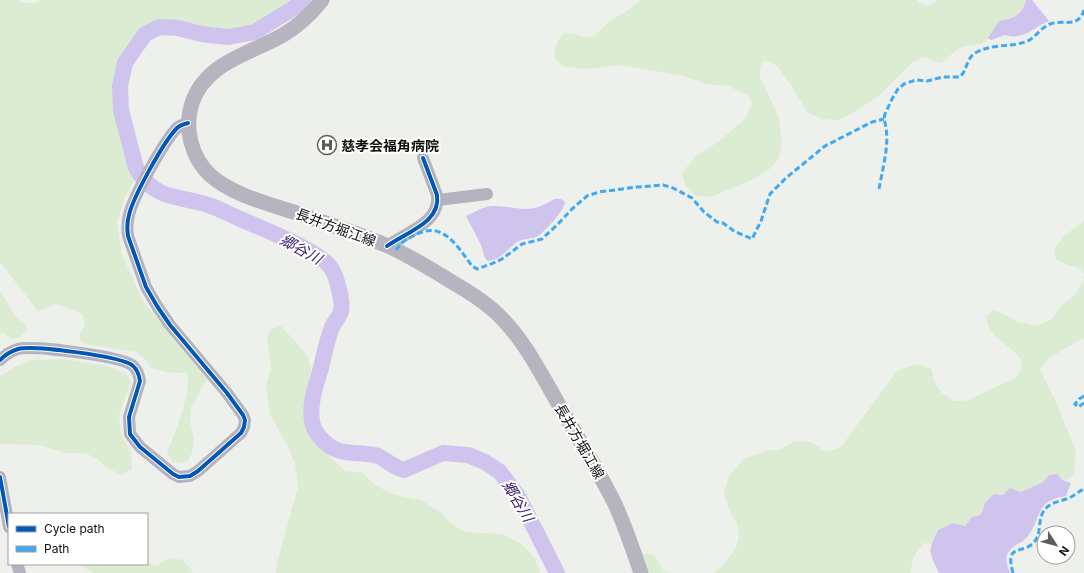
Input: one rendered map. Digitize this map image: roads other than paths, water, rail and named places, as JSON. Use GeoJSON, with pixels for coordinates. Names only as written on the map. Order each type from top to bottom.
{"type":"FeatureCollection","features":[{"type":"Feature","properties":{"kind":"main road","name":"長井方堀江線"},"geometry":{"type":"LineString","coordinates":[[322,0],[303,20],[282,35],[233,59],[210,75],[201,85],[191,104],[188,123],[191,141],[201,166],[211,176],[230,189],[387,246],[426,266],[474,295],[493,310],[517,337],[532,358],[605,485],[623,523],[642,573]]}},
{"type":"Feature","properties":{"kind":"street"},"geometry":{"type":"LineString","coordinates":[[0,360],[11,351],[36,347],[93,355],[131,364],[139,375],[140,381],[129,417],[130,434],[140,447],[173,474],[179,477],[190,476],[198,471],[241,433],[244,427],[243,415],[227,393],[170,325],[157,306],[146,287],[130,246],[127,228],[129,214],[140,189],[172,134],[178,126],[188,123]]}},
{"type":"Feature","properties":{"kind":"street"},"geometry":{"type":"LineString","coordinates":[[387,246],[428,221],[435,212],[438,200],[437,195],[423,158]]}},
{"type":"Feature","properties":{"kind":"street"},"geometry":{"type":"LineString","coordinates":[[438,200],[487,194]]}},
{"type":"Feature","properties":{"kind":"street"},"geometry":{"type":"LineString","coordinates":[[0,477],[8,521]]}},
{"type":"Feature","properties":{"kind":"waterway","name":"郷谷川"},"geometry":{"type":"LineString","coordinates":[[303,0],[300,4],[255,32],[228,37],[201,34],[178,28],[160,27],[145,34],[125,63],[120,86],[121,110],[136,168],[143,179],[159,192],[177,198],[212,206],[302,247],[325,261],[331,268],[339,289],[341,311],[332,327],[324,352],[311,408],[313,425],[316,432],[325,442],[331,447],[342,452],[378,456],[397,468],[404,470],[443,453],[468,455],[485,462],[500,472],[518,496],[557,573]]}},
{"type":"Feature","properties":{"kind":"place","name":"慈孝会福角病院"},"geometry":{"type":"Point","coordinates":[327,145]}}]}
